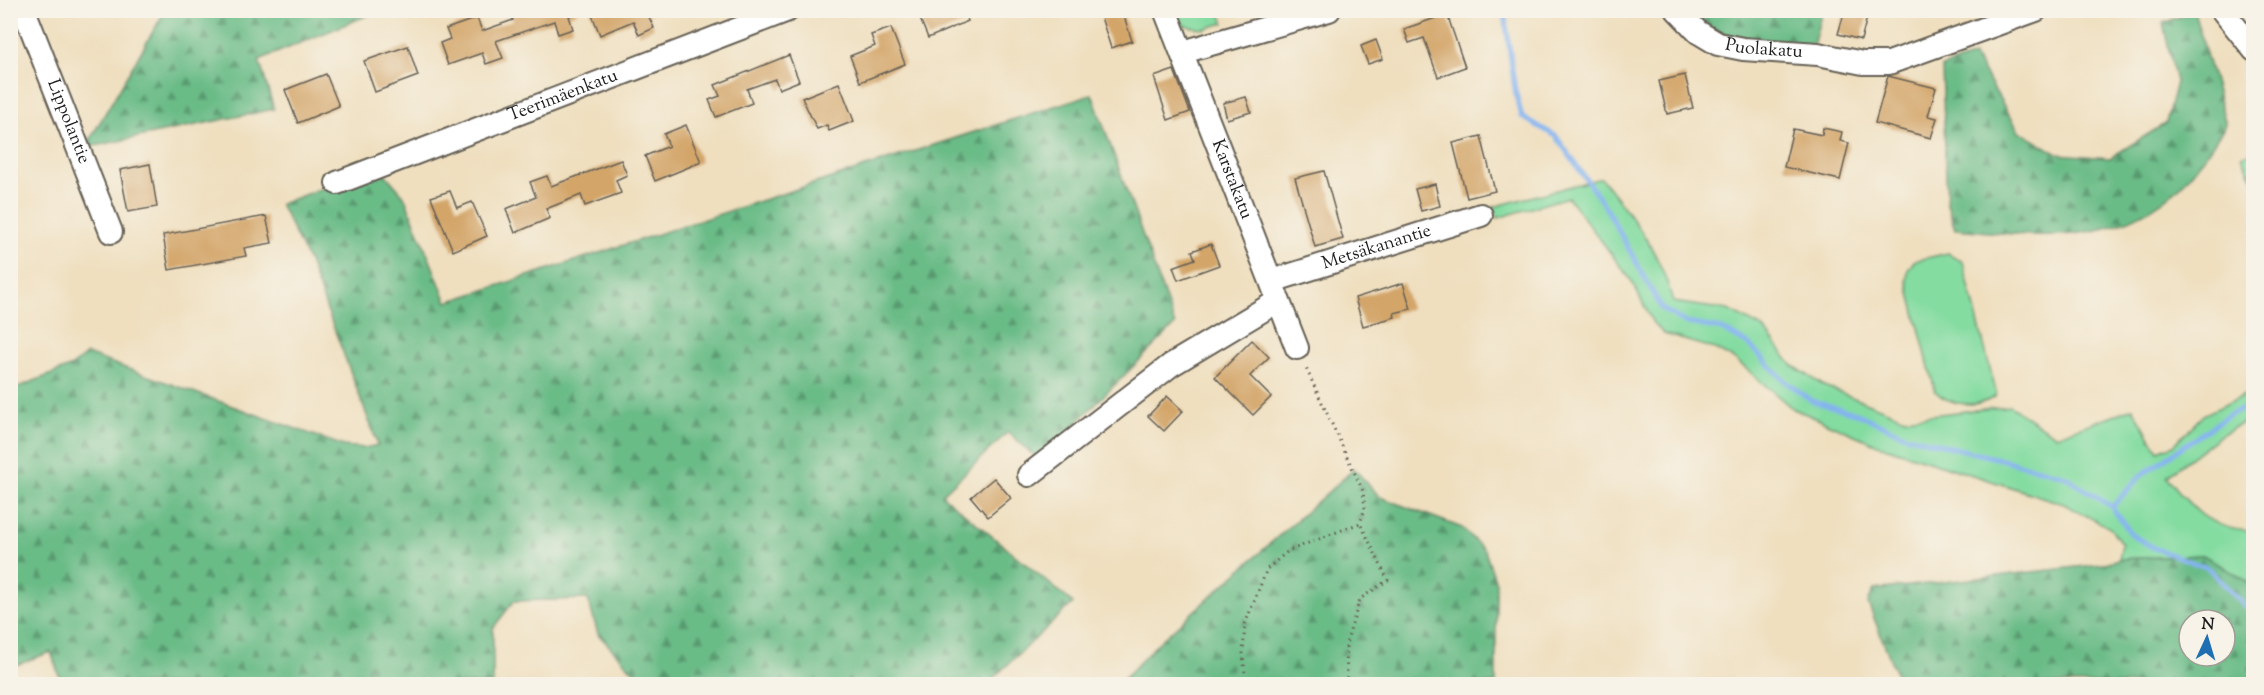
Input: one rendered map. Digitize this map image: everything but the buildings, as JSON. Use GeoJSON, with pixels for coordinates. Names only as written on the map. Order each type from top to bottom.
{"type":"FeatureCollection","features":[{"type":"Feature","properties":{"kind":"street","name":"Lippolantie"},"geometry":{"type":"LineString","coordinates":[[24,10],[111,232]]}},
{"type":"Feature","properties":{"kind":"street","name":"Teerimäenkatu"},"geometry":{"type":"LineString","coordinates":[[337,183],[788,10]]}},
{"type":"Feature","properties":{"kind":"street","name":"Karstakatu"},"geometry":{"type":"LineString","coordinates":[[1165,10],[1297,348]]}},
{"type":"Feature","properties":{"kind":"street"},"geometry":{"type":"LineString","coordinates":[[1183,52],[1329,10]]}},
{"type":"Feature","properties":{"kind":"street","name":"Puolakatu"},"geometry":{"type":"LineString","coordinates":[[1677,10],[1698,32],[1718,44],[1743,49],[1818,54],[1863,63],[1889,63],[2036,10]]}},
{"type":"Feature","properties":{"kind":"street"},"geometry":{"type":"LineString","coordinates":[[2222,10],[2253,50]]}},
{"type":"Feature","properties":{"kind":"street","name":"Metsäkanantie"},"geometry":{"type":"LineString","coordinates":[[1029,475],[1171,365],[1275,291],[1481,214]]}},
{"type":"Feature","properties":{"kind":"path"},"geometry":{"type":"LineString","coordinates":[[1297,348],[1363,491],[1365,509],[1360,523],[1388,580],[1360,599],[1346,644],[1347,684]]}},
{"type":"Feature","properties":{"kind":"path"},"geometry":{"type":"LineString","coordinates":[[1246,684],[1243,653],[1245,624],[1267,569],[1288,551],[1360,523]]}},
{"type":"Feature","properties":{"kind":"path"},"geometry":{"type":"LineString","coordinates":[[2246,684],[2253,662]]}},
{"type":"Feature","properties":{"kind":"green space"},"geometry":{"type":"Polygon","coordinates":[[[165,11],[378,11],[259,60],[274,109],[85,148],[165,11]]]}},
{"type":"Feature","properties":{"kind":"green space"},"geometry":{"type":"Polygon","coordinates":[[[1178,11],[1219,11],[1224,23],[1203,29],[1183,25],[1178,11]]]}},
{"type":"Feature","properties":{"kind":"green space"},"geometry":{"type":"Polygon","coordinates":[[[1688,11],[1822,11],[1813,46],[1764,42],[1730,36],[1700,22],[1688,11]]]}},
{"type":"Feature","properties":{"kind":"green space"},"geometry":{"type":"Polygon","coordinates":[[[2194,11],[2226,124],[2181,186],[2148,211],[2122,223],[2096,230],[2041,235],[1955,229],[1947,204],[1942,67],[1974,56],[2019,131],[2058,154],[2110,158],[2166,123],[2176,82],[2163,23],[2194,11]]]}},
{"type":"Feature","properties":{"kind":"green space"},"geometry":{"type":"Polygon","coordinates":[[[1092,94],[1175,325],[1039,460],[1008,432],[942,495],[1073,603],[987,684],[637,684],[636,674],[598,634],[588,599],[514,601],[493,628],[493,684],[62,684],[51,652],[11,667],[11,390],[72,366],[87,354],[344,446],[364,448],[378,445],[309,262],[280,204],[379,167],[404,196],[447,302],[1092,94]]]}},
{"type":"Feature","properties":{"kind":"green space"},"geometry":{"type":"Polygon","coordinates":[[[2253,152],[2253,180],[2242,156],[2253,152]]]}},
{"type":"Feature","properties":{"kind":"green space"},"geometry":{"type":"Polygon","coordinates":[[[1601,178],[1635,222],[1653,251],[1668,284],[1673,302],[1728,310],[1763,328],[1792,365],[1824,386],[1905,418],[2010,406],[2056,436],[2133,408],[2158,451],[2174,445],[2203,415],[2253,391],[2253,417],[2221,435],[2167,476],[2193,508],[2203,516],[2225,527],[2253,531],[2253,585],[2203,555],[2119,559],[2122,544],[2110,528],[2064,504],[1878,445],[1792,408],[1737,361],[1715,349],[1664,334],[1653,323],[1631,280],[1568,197],[1498,218],[1493,207],[1601,178]]]}},
{"type":"Feature","properties":{"kind":"green space"},"geometry":{"type":"Polygon","coordinates":[[[1948,253],[1963,262],[1996,392],[1995,397],[1980,403],[1955,402],[1935,391],[1907,281],[1908,270],[1914,261],[1948,253]]]}},
{"type":"Feature","properties":{"kind":"green space"},"geometry":{"type":"Polygon","coordinates":[[[1354,469],[1380,497],[1462,528],[1485,551],[1496,583],[1496,684],[1119,684],[1157,644],[1354,469]]]}},
{"type":"Feature","properties":{"kind":"green space"},"geometry":{"type":"Polygon","coordinates":[[[2203,555],[2253,585],[2253,684],[1900,684],[1868,603],[1874,590],[2102,564],[2119,559],[2203,555]]]}},
{"type":"Feature","properties":{"kind":"waterway"},"geometry":{"type":"LineString","coordinates":[[1504,10],[1515,90],[1522,117],[1556,136],[1606,208],[1662,309],[1687,323],[1722,329],[1748,344],[1785,381],[1812,401],[1855,413],[1907,436],[2063,475],[2112,507],[2132,535],[2154,548],[2208,568],[2254,615]]}},
{"type":"Feature","properties":{"kind":"waterway"},"geometry":{"type":"LineString","coordinates":[[2112,507],[2140,476],[2230,414],[2254,405]]}}]}
